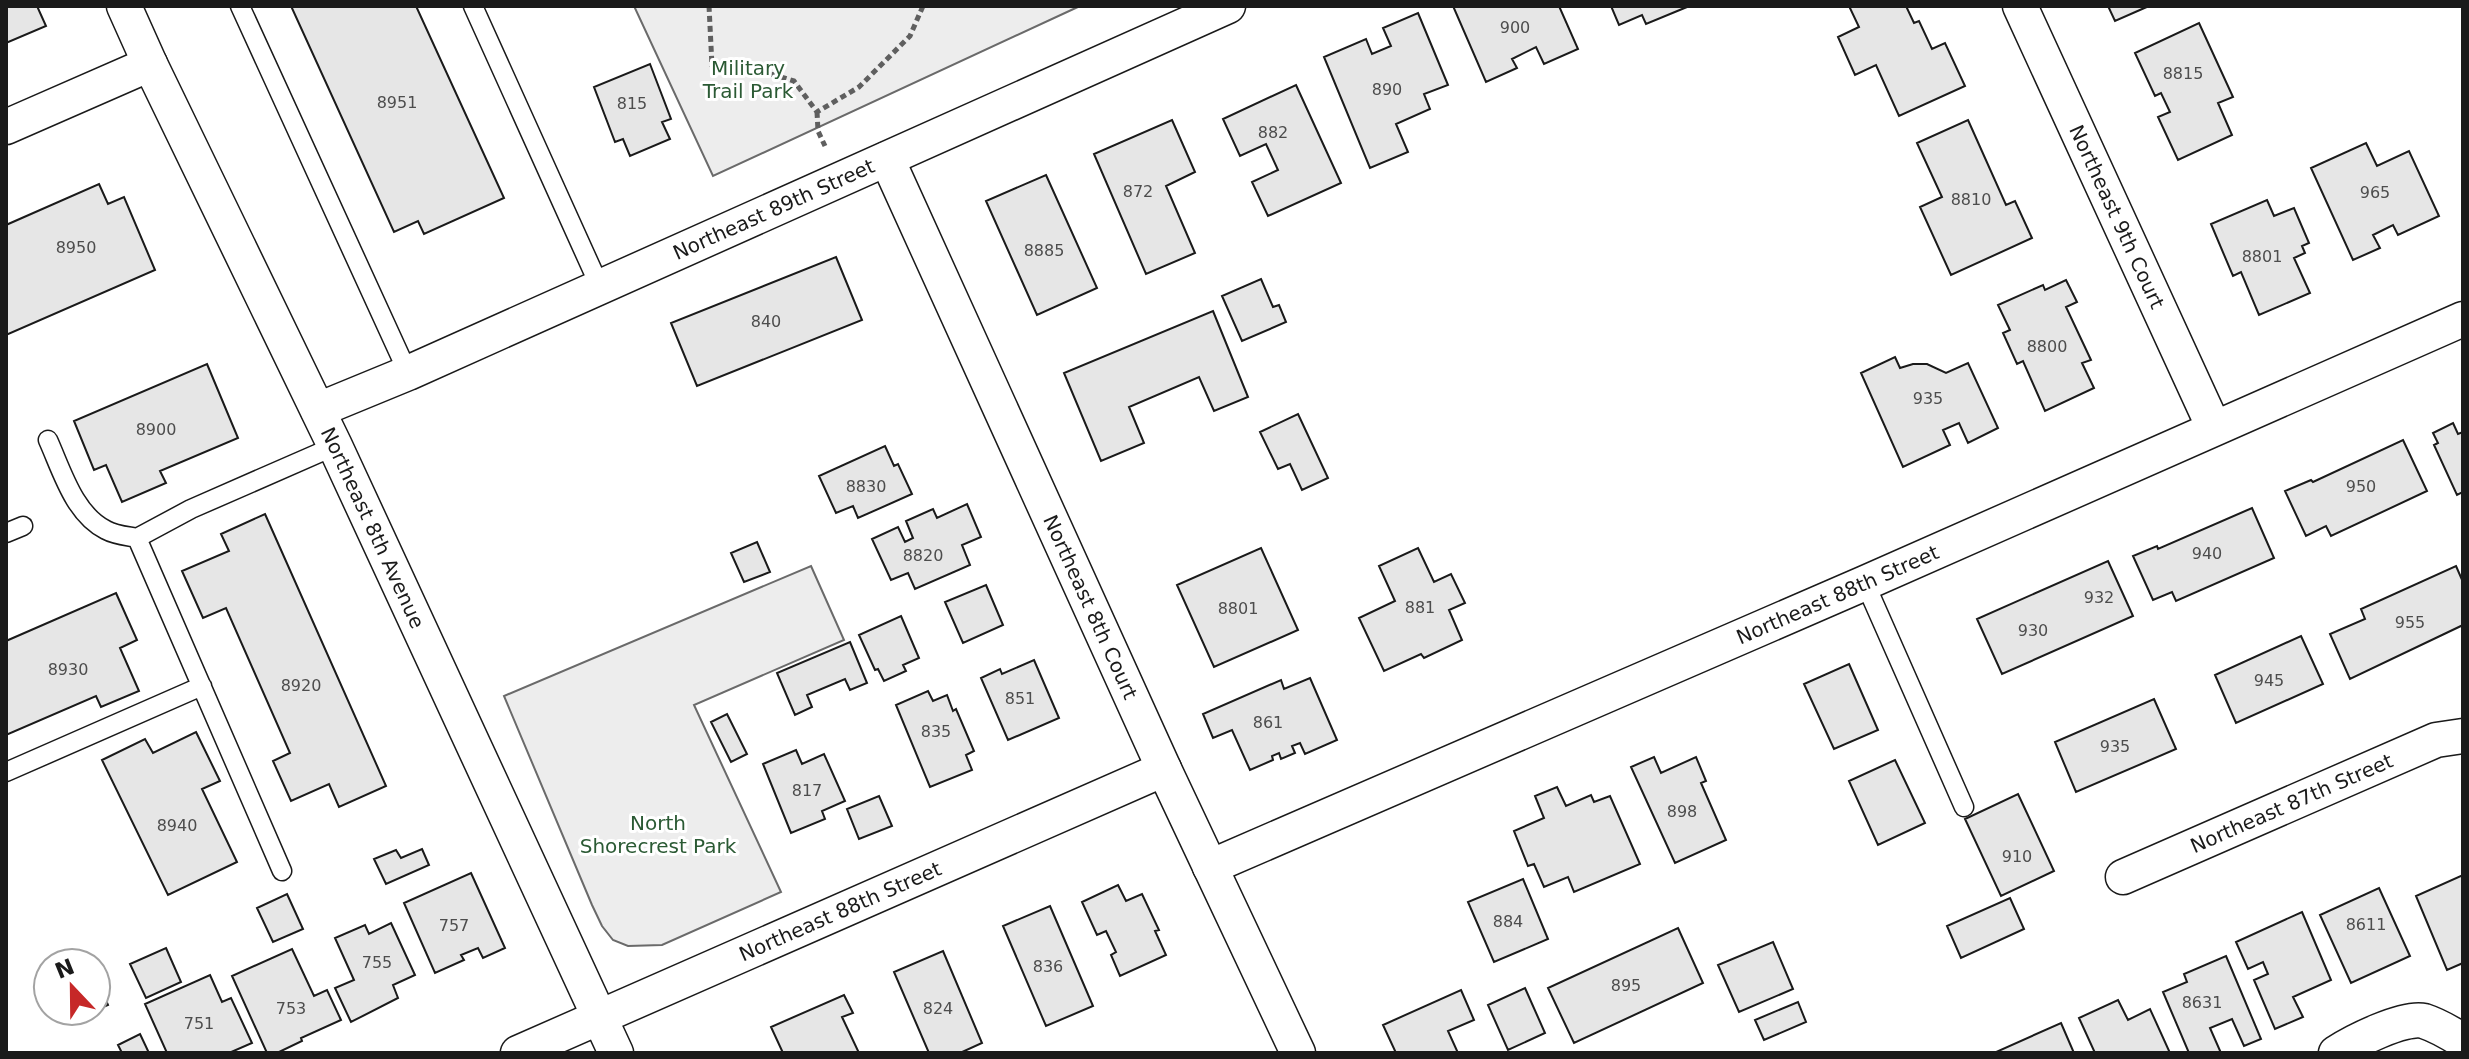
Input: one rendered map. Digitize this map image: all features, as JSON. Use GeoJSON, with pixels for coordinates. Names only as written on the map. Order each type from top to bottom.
{"type":"FeatureCollection","features":[{"type":"Feature","properties":{"kind":"street","name":"Northeast 8th Avenue"},"geometry":{"type":"LineString","coordinates":[[124,6],[335,446],[616,1053]]}},
{"type":"Feature","properties":{"kind":"street","name":"Northeast 89th Street"},"geometry":{"type":"LineString","coordinates":[[318,410],[408,373],[1228,6]]}},
{"type":"Feature","properties":{"kind":"street","name":"Northeast 9th Court"},"geometry":{"type":"LineString","coordinates":[[2020,6],[2214,428]]}},
{"type":"Feature","properties":{"kind":"street"},"geometry":{"type":"LineString","coordinates":[[6,127],[150,64]]}},
{"type":"Feature","properties":{"kind":"street","name":"Northeast 8th Court"},"geometry":{"type":"LineString","coordinates":[[887,159],[1164,769],[1298,1053]]}},
{"type":"Feature","properties":{"kind":"street","name":"Northeast 88th Street"},"geometry":{"type":"LineString","coordinates":[[1210,867],[2463,319]]}},
{"type":"Feature","properties":{"kind":"street","name":"Northeast 87th Street"},"geometry":{"type":"LineString","coordinates":[[2123,877],[2436,740],[2463,736]]}},
{"type":"Feature","properties":{"kind":"street","name":"Northeast 88th Street"},"geometry":{"type":"LineString","coordinates":[[518,1053],[1164,769]]}},
{"type":"Feature","properties":{"kind":"street"},"geometry":{"type":"LineString","coordinates":[[2336,1053],[2347,1045],[2396,1025],[2421,1020],[2463,1041]]}},
{"type":"Feature","properties":{"kind":"lane"},"geometry":{"type":"LineString","coordinates":[[240,6],[408,373]]}},
{"type":"Feature","properties":{"kind":"lane"},"geometry":{"type":"LineString","coordinates":[[473,6],[600,287]]}},
{"type":"Feature","properties":{"kind":"lane"},"geometry":{"type":"LineString","coordinates":[[48,440],[72,493],[89,519],[108,531],[137,538],[191,509],[335,446]]}},
{"type":"Feature","properties":{"kind":"lane"},"geometry":{"type":"LineString","coordinates":[[137,538],[282,871]]}},
{"type":"Feature","properties":{"kind":"lane"},"geometry":{"type":"LineString","coordinates":[[1865,583],[1964,807]]}},
{"type":"Feature","properties":{"kind":"lane"},"geometry":{"type":"LineString","coordinates":[[6,772],[202,686]]}},
{"type":"Feature","properties":{"kind":"path"},"geometry":{"type":"LineString","coordinates":[[709,6],[712,66],[758,70],[794,81],[817,112],[818,131],[828,153]]}},
{"type":"Feature","properties":{"kind":"path"},"geometry":{"type":"LineString","coordinates":[[817,112],[859,87],[910,36],[923,6]]}},
{"type":"Feature","properties":{"kind":"shaded area","name":"Military Trail Park"},"geometry":{"type":"Polygon","coordinates":[[[634,6],[1080,6],[713,176],[634,6]]]}},
{"type":"Feature","properties":{"kind":"shaded area","name":"North Shorecrest Park"},"geometry":{"type":"Polygon","coordinates":[[[811,566],[844,640],[694,705],[781,892],[662,945],[628,946],[613,940],[592,905],[504,696],[811,566]]]}},
{"type":"Feature","properties":{"kind":"building"},"geometry":{"type":"Polygon","coordinates":[[[6,6],[37,6],[46,26],[6,43],[6,6]]]}},
{"type":"Feature","properties":{"kind":"building"},"geometry":{"type":"Polygon","coordinates":[[[291,6],[416,6],[504,198],[424,234],[418,221],[394,232],[291,6]]]}},
{"type":"Feature","properties":{"kind":"building"},"geometry":{"type":"Polygon","coordinates":[[[1453,6],[1559,6],[1578,49],[1544,64],[1536,47],[1512,59],[1517,68],[1486,82],[1453,6]]]}},
{"type":"Feature","properties":{"kind":"building"},"geometry":{"type":"Polygon","coordinates":[[[1611,6],[1687,7],[1646,24],[1642,15],[1619,25],[1611,6]]]}},
{"type":"Feature","properties":{"kind":"building"},"geometry":{"type":"Polygon","coordinates":[[[1849,6],[1906,6],[1914,23],[1919,21],[1932,49],[1945,43],[1965,86],[1899,116],[1876,65],[1855,75],[1838,37],[1859,27],[1849,6]]]}},
{"type":"Feature","properties":{"kind":"building"},"geometry":{"type":"Polygon","coordinates":[[[2108,6],[2149,6],[2115,21],[2108,6]]]}},
{"type":"Feature","properties":{"kind":"building"},"geometry":{"type":"Polygon","coordinates":[[[1418,13],[1448,85],[1424,94],[1430,109],[1396,124],[1408,152],[1370,168],[1324,57],[1366,39],[1372,54],[1391,46],[1383,28],[1418,13]]]}},
{"type":"Feature","properties":{"kind":"building"},"geometry":{"type":"Polygon","coordinates":[[[2199,23],[2233,97],[2218,103],[2232,135],[2178,160],[2158,117],[2170,112],[2161,93],[2155,96],[2135,53],[2199,23]]]}},
{"type":"Feature","properties":{"kind":"building"},"geometry":{"type":"Polygon","coordinates":[[[650,64],[671,119],[662,122],[670,139],[630,156],[623,139],[615,142],[594,87],[650,64]]]}},
{"type":"Feature","properties":{"kind":"building"},"geometry":{"type":"Polygon","coordinates":[[[1296,85],[1341,183],[1268,216],[1252,182],[1278,170],[1266,144],[1240,156],[1223,119],[1296,85]]]}},
{"type":"Feature","properties":{"kind":"building"},"geometry":{"type":"Polygon","coordinates":[[[1172,120],[1195,172],[1166,186],[1195,253],[1146,274],[1094,154],[1172,120]]]}},
{"type":"Feature","properties":{"kind":"building"},"geometry":{"type":"Polygon","coordinates":[[[1968,120],[2006,205],[2015,201],[2032,238],[1951,275],[1920,207],[1942,197],[1917,143],[1968,120]]]}},
{"type":"Feature","properties":{"kind":"building"},"geometry":{"type":"Polygon","coordinates":[[[2366,143],[2377,166],[2409,151],[2439,216],[2398,235],[2393,225],[2373,235],[2380,248],[2353,260],[2311,168],[2366,143]]]}},
{"type":"Feature","properties":{"kind":"building"},"geometry":{"type":"Polygon","coordinates":[[[1046,175],[1097,288],[1037,315],[986,201],[1046,175]]]}},
{"type":"Feature","properties":{"kind":"building"},"geometry":{"type":"Polygon","coordinates":[[[99,184],[108,204],[124,197],[155,270],[6,335],[6,225],[99,184]]]}},
{"type":"Feature","properties":{"kind":"building"},"geometry":{"type":"Polygon","coordinates":[[[2267,200],[2274,216],[2294,208],[2309,243],[2302,246],[2305,253],[2294,258],[2310,293],[2259,315],[2241,272],[2233,276],[2211,224],[2267,200]]]}},
{"type":"Feature","properties":{"kind":"building"},"geometry":{"type":"Polygon","coordinates":[[[836,257],[862,320],[697,386],[671,323],[836,257]]]}},
{"type":"Feature","properties":{"kind":"building"},"geometry":{"type":"Polygon","coordinates":[[[1261,279],[1273,307],[1279,305],[1286,322],[1242,341],[1222,296],[1261,279]]]}},
{"type":"Feature","properties":{"kind":"building"},"geometry":{"type":"Polygon","coordinates":[[[2066,280],[2077,302],[2066,307],[2091,360],[2082,363],[2094,388],[2045,411],[2023,361],[2017,364],[2003,333],[2010,330],[1998,305],[2043,285],[2045,290],[2066,280]]]}},
{"type":"Feature","properties":{"kind":"building"},"geometry":{"type":"Polygon","coordinates":[[[1213,311],[1248,397],[1214,411],[1199,377],[1129,407],[1144,443],[1101,461],[1064,373],[1213,311]]]}},
{"type":"Feature","properties":{"kind":"building"},"geometry":{"type":"Polygon","coordinates":[[[1895,357],[1900,368],[1927,364],[1946,373],[1968,363],[1998,428],[1968,443],[1959,423],[1943,430],[1950,445],[1903,467],[1861,373],[1895,357]]]}},
{"type":"Feature","properties":{"kind":"building"},"geometry":{"type":"Polygon","coordinates":[[[207,364],[238,438],[160,471],[166,483],[122,502],[106,465],[94,470],[74,421],[207,364]]]}},
{"type":"Feature","properties":{"kind":"building"},"geometry":{"type":"Polygon","coordinates":[[[1298,414],[1328,478],[1302,490],[1290,464],[1278,469],[1260,432],[1298,414]]]}},
{"type":"Feature","properties":{"kind":"building"},"geometry":{"type":"Polygon","coordinates":[[[2453,423],[2458,434],[2463,432],[2463,492],[2457,495],[2434,445],[2438,443],[2433,433],[2453,423]]]}},
{"type":"Feature","properties":{"kind":"building"},"geometry":{"type":"Polygon","coordinates":[[[2403,440],[2427,491],[2331,536],[2326,526],[2306,536],[2285,491],[2311,480],[2313,482],[2403,440]]]}},
{"type":"Feature","properties":{"kind":"building"},"geometry":{"type":"Polygon","coordinates":[[[885,446],[894,466],[898,464],[912,494],[858,518],[853,506],[836,513],[819,476],[885,446]]]}},
{"type":"Feature","properties":{"kind":"building"},"geometry":{"type":"Polygon","coordinates":[[[967,504],[981,537],[962,545],[970,565],[915,589],[908,573],[891,580],[872,539],[898,527],[905,542],[913,538],[906,521],[933,509],[937,518],[967,504]]]}},
{"type":"Feature","properties":{"kind":"building"},"geometry":{"type":"Polygon","coordinates":[[[2252,508],[2274,558],[2176,601],[2172,592],[2153,600],[2133,556],[2157,546],[2158,549],[2252,508]]]}},
{"type":"Feature","properties":{"kind":"building"},"geometry":{"type":"Polygon","coordinates":[[[265,514],[386,786],[339,807],[329,784],[291,801],[273,761],[290,753],[226,608],[203,618],[182,571],[229,551],[221,534],[265,514]]]}},
{"type":"Feature","properties":{"kind":"building"},"geometry":{"type":"Polygon","coordinates":[[[757,542],[770,572],[744,582],[731,553],[757,542]]]}},
{"type":"Feature","properties":{"kind":"building"},"geometry":{"type":"Polygon","coordinates":[[[1261,548],[1298,630],[1214,667],[1177,585],[1261,548]]]}},
{"type":"Feature","properties":{"kind":"building"},"geometry":{"type":"Polygon","coordinates":[[[1418,548],[1434,582],[1451,574],[1465,603],[1449,610],[1462,640],[1424,658],[1421,654],[1384,671],[1359,618],[1395,601],[1379,566],[1418,548]]]}},
{"type":"Feature","properties":{"kind":"building"},"geometry":{"type":"Polygon","coordinates":[[[2108,561],[2133,616],[2002,674],[1977,619],[2108,561]]]}},
{"type":"Feature","properties":{"kind":"building"},"geometry":{"type":"Polygon","coordinates":[[[2456,566],[2463,582],[2463,625],[2350,679],[2330,634],[2365,619],[2361,609],[2456,566]]]}},
{"type":"Feature","properties":{"kind":"building"},"geometry":{"type":"Polygon","coordinates":[[[986,585],[1003,625],[963,643],[945,602],[986,585]]]}},
{"type":"Feature","properties":{"kind":"building"},"geometry":{"type":"Polygon","coordinates":[[[116,593],[137,640],[120,648],[139,691],[101,707],[96,696],[6,735],[6,641],[116,593]]]}},
{"type":"Feature","properties":{"kind":"building"},"geometry":{"type":"Polygon","coordinates":[[[901,616],[919,658],[903,665],[906,671],[884,681],[878,669],[875,670],[859,635],[901,616]]]}},
{"type":"Feature","properties":{"kind":"building"},"geometry":{"type":"Polygon","coordinates":[[[2301,636],[2323,684],[2236,723],[2215,675],[2301,636]]]}},
{"type":"Feature","properties":{"kind":"building"},"geometry":{"type":"Polygon","coordinates":[[[850,642],[867,683],[850,690],[845,679],[807,695],[812,707],[795,715],[777,673],[850,642]]]}},
{"type":"Feature","properties":{"kind":"building"},"geometry":{"type":"Polygon","coordinates":[[[1034,660],[1059,718],[1008,740],[981,678],[1000,669],[1002,674],[1034,660]]]}},
{"type":"Feature","properties":{"kind":"building"},"geometry":{"type":"Polygon","coordinates":[[[1849,664],[1878,730],[1834,749],[1804,684],[1849,664]]]}},
{"type":"Feature","properties":{"kind":"building"},"geometry":{"type":"Polygon","coordinates":[[[1310,678],[1337,740],[1305,754],[1300,743],[1292,746],[1295,753],[1281,759],[1279,753],[1272,756],[1273,760],[1250,770],[1232,730],[1213,738],[1203,714],[1281,680],[1284,689],[1310,678]]]}},
{"type":"Feature","properties":{"kind":"building"},"geometry":{"type":"Polygon","coordinates":[[[928,691],[933,701],[947,695],[974,751],[966,755],[972,770],[930,787],[896,705],[928,691]]]}},
{"type":"Feature","properties":{"kind":"building"},"geometry":{"type":"Polygon","coordinates":[[[2154,699],[2176,749],[2076,792],[2055,742],[2154,699]]]}},
{"type":"Feature","properties":{"kind":"building"},"geometry":{"type":"Polygon","coordinates":[[[727,714],[747,754],[731,762],[711,722],[727,714]]]}},
{"type":"Feature","properties":{"kind":"building"},"geometry":{"type":"Polygon","coordinates":[[[196,732],[220,781],[202,789],[237,862],[168,895],[102,760],[145,739],[153,753],[196,732]]]}},
{"type":"Feature","properties":{"kind":"building"},"geometry":{"type":"Polygon","coordinates":[[[796,750],[802,764],[824,754],[845,801],[822,811],[825,819],[791,833],[763,764],[796,750]]]}},
{"type":"Feature","properties":{"kind":"building"},"geometry":{"type":"Polygon","coordinates":[[[1654,757],[1661,773],[1696,757],[1706,781],[1701,783],[1726,840],[1675,863],[1631,767],[1654,757]]]}},
{"type":"Feature","properties":{"kind":"building"},"geometry":{"type":"Polygon","coordinates":[[[1895,760],[1925,823],[1878,845],[1849,781],[1895,760]]]}},
{"type":"Feature","properties":{"kind":"building"},"geometry":{"type":"Polygon","coordinates":[[[1557,787],[1566,806],[1591,795],[1594,802],[1610,796],[1640,864],[1574,892],[1568,877],[1544,887],[1534,864],[1528,866],[1514,831],[1544,818],[1535,796],[1557,787]]]}},
{"type":"Feature","properties":{"kind":"building"},"geometry":{"type":"Polygon","coordinates":[[[2018,794],[2054,871],[2001,896],[1965,819],[2018,794]]]}},
{"type":"Feature","properties":{"kind":"building"},"geometry":{"type":"Polygon","coordinates":[[[879,796],[892,826],[859,839],[847,809],[879,796]]]}},
{"type":"Feature","properties":{"kind":"building"},"geometry":{"type":"Polygon","coordinates":[[[422,849],[429,865],[386,884],[374,859],[396,850],[401,858],[422,849]]]}},
{"type":"Feature","properties":{"kind":"building"},"geometry":{"type":"Polygon","coordinates":[[[471,873],[505,948],[483,958],[478,948],[461,955],[464,960],[435,973],[404,903],[471,873]]]}},
{"type":"Feature","properties":{"kind":"building"},"geometry":{"type":"Polygon","coordinates":[[[2463,875],[2463,963],[2447,970],[2416,896],[2463,875]]]}},
{"type":"Feature","properties":{"kind":"building"},"geometry":{"type":"Polygon","coordinates":[[[1523,879],[1548,939],[1494,962],[1468,902],[1523,879]]]}},
{"type":"Feature","properties":{"kind":"building"},"geometry":{"type":"Polygon","coordinates":[[[1118,885],[1126,901],[1142,894],[1159,930],[1155,931],[1166,955],[1120,976],[1111,955],[1116,952],[1106,931],[1097,935],[1082,902],[1118,885]]]}},
{"type":"Feature","properties":{"kind":"building"},"geometry":{"type":"Polygon","coordinates":[[[2379,888],[2410,956],[2351,983],[2320,915],[2379,888]]]}},
{"type":"Feature","properties":{"kind":"building"},"geometry":{"type":"Polygon","coordinates":[[[287,894],[303,929],[273,942],[257,908],[287,894]]]}},
{"type":"Feature","properties":{"kind":"building"},"geometry":{"type":"Polygon","coordinates":[[[2010,898],[2024,929],[1961,958],[1947,926],[2010,898]]]}},
{"type":"Feature","properties":{"kind":"building"},"geometry":{"type":"Polygon","coordinates":[[[1050,906],[1093,1006],[1046,1026],[1003,926],[1050,906]]]}},
{"type":"Feature","properties":{"kind":"building"},"geometry":{"type":"Polygon","coordinates":[[[2302,912],[2331,980],[2293,997],[2303,1017],[2275,1029],[2254,980],[2268,974],[2263,962],[2248,969],[2236,942],[2302,912]]]}},
{"type":"Feature","properties":{"kind":"building"},"geometry":{"type":"Polygon","coordinates":[[[391,923],[415,975],[393,985],[398,998],[351,1022],[335,988],[354,980],[335,938],[365,925],[369,934],[391,923]]]}},
{"type":"Feature","properties":{"kind":"building"},"geometry":{"type":"Polygon","coordinates":[[[1678,928],[1703,983],[1574,1043],[1548,988],[1678,928]]]}},
{"type":"Feature","properties":{"kind":"building"},"geometry":{"type":"Polygon","coordinates":[[[1773,942],[1793,989],[1739,1012],[1718,965],[1773,942]]]}},
{"type":"Feature","properties":{"kind":"building"},"geometry":{"type":"Polygon","coordinates":[[[166,948],[181,982],[146,998],[130,964],[166,948]]]}},
{"type":"Feature","properties":{"kind":"building"},"geometry":{"type":"Polygon","coordinates":[[[292,949],[314,996],[327,990],[341,1020],[277,1053],[267,1053],[232,976],[292,949]]]}},
{"type":"Feature","properties":{"kind":"building"},"geometry":{"type":"Polygon","coordinates":[[[943,951],[982,1043],[960,1053],[929,1053],[894,972],[943,951]]]}},
{"type":"Feature","properties":{"kind":"building"},"geometry":{"type":"Polygon","coordinates":[[[2226,956],[2261,1039],[2244,1046],[2232,1019],[2210,1028],[2221,1053],[2189,1053],[2163,992],[2187,982],[2184,974],[2226,956]]]}},
{"type":"Feature","properties":{"kind":"building"},"geometry":{"type":"Polygon","coordinates":[[[210,975],[222,1002],[231,998],[252,1043],[229,1053],[167,1053],[145,1004],[210,975]]]}},
{"type":"Feature","properties":{"kind":"building"},"geometry":{"type":"Polygon","coordinates":[[[1525,988],[1545,1033],[1508,1050],[1488,1005],[1525,988]]]}},
{"type":"Feature","properties":{"kind":"building"},"geometry":{"type":"Polygon","coordinates":[[[1461,990],[1474,1020],[1448,1031],[1458,1053],[1396,1053],[1383,1025],[1461,990]]]}},
{"type":"Feature","properties":{"kind":"building"},"geometry":{"type":"Polygon","coordinates":[[[844,995],[853,1013],[842,1017],[859,1053],[783,1053],[771,1027],[844,995]]]}},
{"type":"Feature","properties":{"kind":"building"},"geometry":{"type":"Polygon","coordinates":[[[2118,1000],[2128,1020],[2150,1009],[2170,1053],[2095,1053],[2079,1018],[2118,1000]]]}},
{"type":"Feature","properties":{"kind":"building"},"geometry":{"type":"Polygon","coordinates":[[[1798,1002],[1806,1022],[1764,1040],[1755,1020],[1798,1002]]]}},
{"type":"Feature","properties":{"kind":"building"},"geometry":{"type":"Polygon","coordinates":[[[2061,1023],[2074,1053],[1996,1052],[2061,1023]]]}},
{"type":"Feature","properties":{"kind":"building"},"geometry":{"type":"Polygon","coordinates":[[[140,1034],[149,1053],[122,1053],[118,1045],[140,1034]]]}}]}
